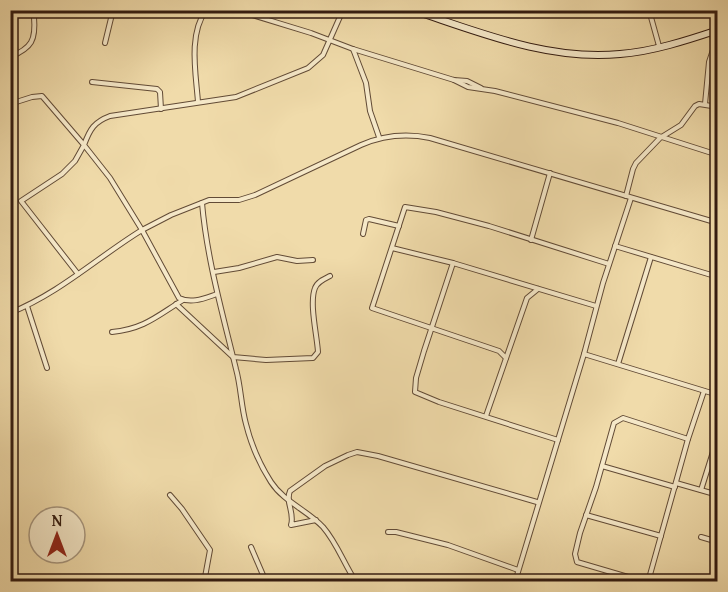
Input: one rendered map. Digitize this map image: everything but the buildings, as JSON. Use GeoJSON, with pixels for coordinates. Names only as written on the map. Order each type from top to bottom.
{"type":"FeatureCollection","features":[{"type":"Feature","properties":{"kind":"street"},"geometry":{"type":"LineString","coordinates":[[10,57],[26,50],[33,40],[34,16],[28,10]]}},
{"type":"Feature","properties":{"kind":"street"},"geometry":{"type":"LineString","coordinates":[[34,16],[39,10]]}},
{"type":"Feature","properties":{"kind":"street"},"geometry":{"type":"LineString","coordinates":[[105,43],[113,10]]}},
{"type":"Feature","properties":{"kind":"street"},"geometry":{"type":"LineString","coordinates":[[198,102],[195,46],[199,23],[206,10]]}},
{"type":"Feature","properties":{"kind":"street"},"geometry":{"type":"LineString","coordinates":[[236,10],[454,80],[468,87],[483,88],[618,123],[717,155]]}},
{"type":"Feature","properties":{"kind":"street"},"geometry":{"type":"LineString","coordinates":[[78,274],[21,201],[62,174],[75,161],[92,125],[98,120],[128,112],[236,97],[308,68],[323,55],[343,10]]}},
{"type":"Feature","properties":{"kind":"street"},"geometry":{"type":"LineString","coordinates":[[412,10],[430,13],[536,48],[564,54],[621,54],[715,31],[716,46],[709,62],[705,104]]}},
{"type":"Feature","properties":{"kind":"street"},"geometry":{"type":"LineString","coordinates":[[649,10],[659,46]]}},
{"type":"Feature","properties":{"kind":"street"},"geometry":{"type":"LineString","coordinates":[[353,49],[366,83],[370,111],[379,137]]}},
{"type":"Feature","properties":{"kind":"street"},"geometry":{"type":"LineString","coordinates":[[92,82],[157,89],[160,92],[161,109]]}},
{"type":"Feature","properties":{"kind":"street"},"geometry":{"type":"LineString","coordinates":[[10,104],[42,96],[110,178],[142,230],[175,294],[183,300]]}},
{"type":"Feature","properties":{"kind":"street"},"geometry":{"type":"LineString","coordinates":[[515,582],[615,246],[633,169],[660,138],[681,125],[694,106],[705,104],[717,107]]}},
{"type":"Feature","properties":{"kind":"street"},"geometry":{"type":"LineString","coordinates":[[10,312],[54,292],[142,230],[171,214],[209,200],[239,200],[255,195],[379,137],[416,135],[430,138],[717,224]]}},
{"type":"Feature","properties":{"kind":"street"},"geometry":{"type":"LineString","coordinates":[[531,240],[550,173]]}},
{"type":"Feature","properties":{"kind":"street"},"geometry":{"type":"LineString","coordinates":[[202,203],[217,294],[233,357],[245,422],[254,449],[272,484],[288,501],[316,520],[332,537],[356,582]]}},
{"type":"Feature","properties":{"kind":"street"},"geometry":{"type":"LineString","coordinates":[[506,358],[499,351],[372,308],[406,207],[444,214],[609,264]]}},
{"type":"Feature","properties":{"kind":"street"},"geometry":{"type":"LineString","coordinates":[[363,234],[366,220],[369,219],[399,226]]}},
{"type":"Feature","properties":{"kind":"street"},"geometry":{"type":"LineString","coordinates":[[615,246],[717,277]]}},
{"type":"Feature","properties":{"kind":"street"},"geometry":{"type":"LineString","coordinates":[[392,248],[453,262],[597,306]]}},
{"type":"Feature","properties":{"kind":"street"},"geometry":{"type":"LineString","coordinates":[[214,272],[277,257],[297,261],[313,260]]}},
{"type":"Feature","properties":{"kind":"street"},"geometry":{"type":"LineString","coordinates":[[618,364],[651,257]]}},
{"type":"Feature","properties":{"kind":"street"},"geometry":{"type":"LineString","coordinates":[[453,262],[419,367],[415,392],[439,402],[558,440]]}},
{"type":"Feature","properties":{"kind":"street"},"geometry":{"type":"LineString","coordinates":[[176,304],[233,357],[266,360],[313,358],[318,352],[313,296],[319,282],[330,276]]}},
{"type":"Feature","properties":{"kind":"street"},"geometry":{"type":"LineString","coordinates":[[486,416],[527,298],[538,289]]}},
{"type":"Feature","properties":{"kind":"street"},"geometry":{"type":"LineString","coordinates":[[112,332],[129,331],[142,326],[183,300],[196,300],[217,294]]}},
{"type":"Feature","properties":{"kind":"street"},"geometry":{"type":"LineString","coordinates":[[27,306],[47,368]]}},
{"type":"Feature","properties":{"kind":"street"},"geometry":{"type":"LineString","coordinates":[[499,351],[510,347]]}},
{"type":"Feature","properties":{"kind":"street"},"geometry":{"type":"LineString","coordinates":[[584,354],[717,395]]}},
{"type":"Feature","properties":{"kind":"street"},"geometry":{"type":"LineString","coordinates":[[688,439],[623,418],[618,419],[611,429],[586,515],[575,554],[577,562],[646,582],[688,439],[705,391]]}},
{"type":"Feature","properties":{"kind":"street"},"geometry":{"type":"LineString","coordinates":[[701,490],[717,436]]}},
{"type":"Feature","properties":{"kind":"street"},"geometry":{"type":"LineString","coordinates":[[316,520],[291,525],[292,516],[288,501],[290,491],[325,466],[357,452],[537,502]]}},
{"type":"Feature","properties":{"kind":"street"},"geometry":{"type":"LineString","coordinates":[[602,466],[717,495]]}},
{"type":"Feature","properties":{"kind":"street"},"geometry":{"type":"LineString","coordinates":[[170,495],[210,550],[202,582]]}},
{"type":"Feature","properties":{"kind":"street"},"geometry":{"type":"LineString","coordinates":[[586,515],[661,536]]}},
{"type":"Feature","properties":{"kind":"street"},"geometry":{"type":"LineString","coordinates":[[388,532],[396,532],[448,546],[518,570]]}},
{"type":"Feature","properties":{"kind":"street"},"geometry":{"type":"LineString","coordinates":[[701,537],[717,542]]}},
{"type":"Feature","properties":{"kind":"street"},"geometry":{"type":"LineString","coordinates":[[251,547],[266,582]]}}]}
